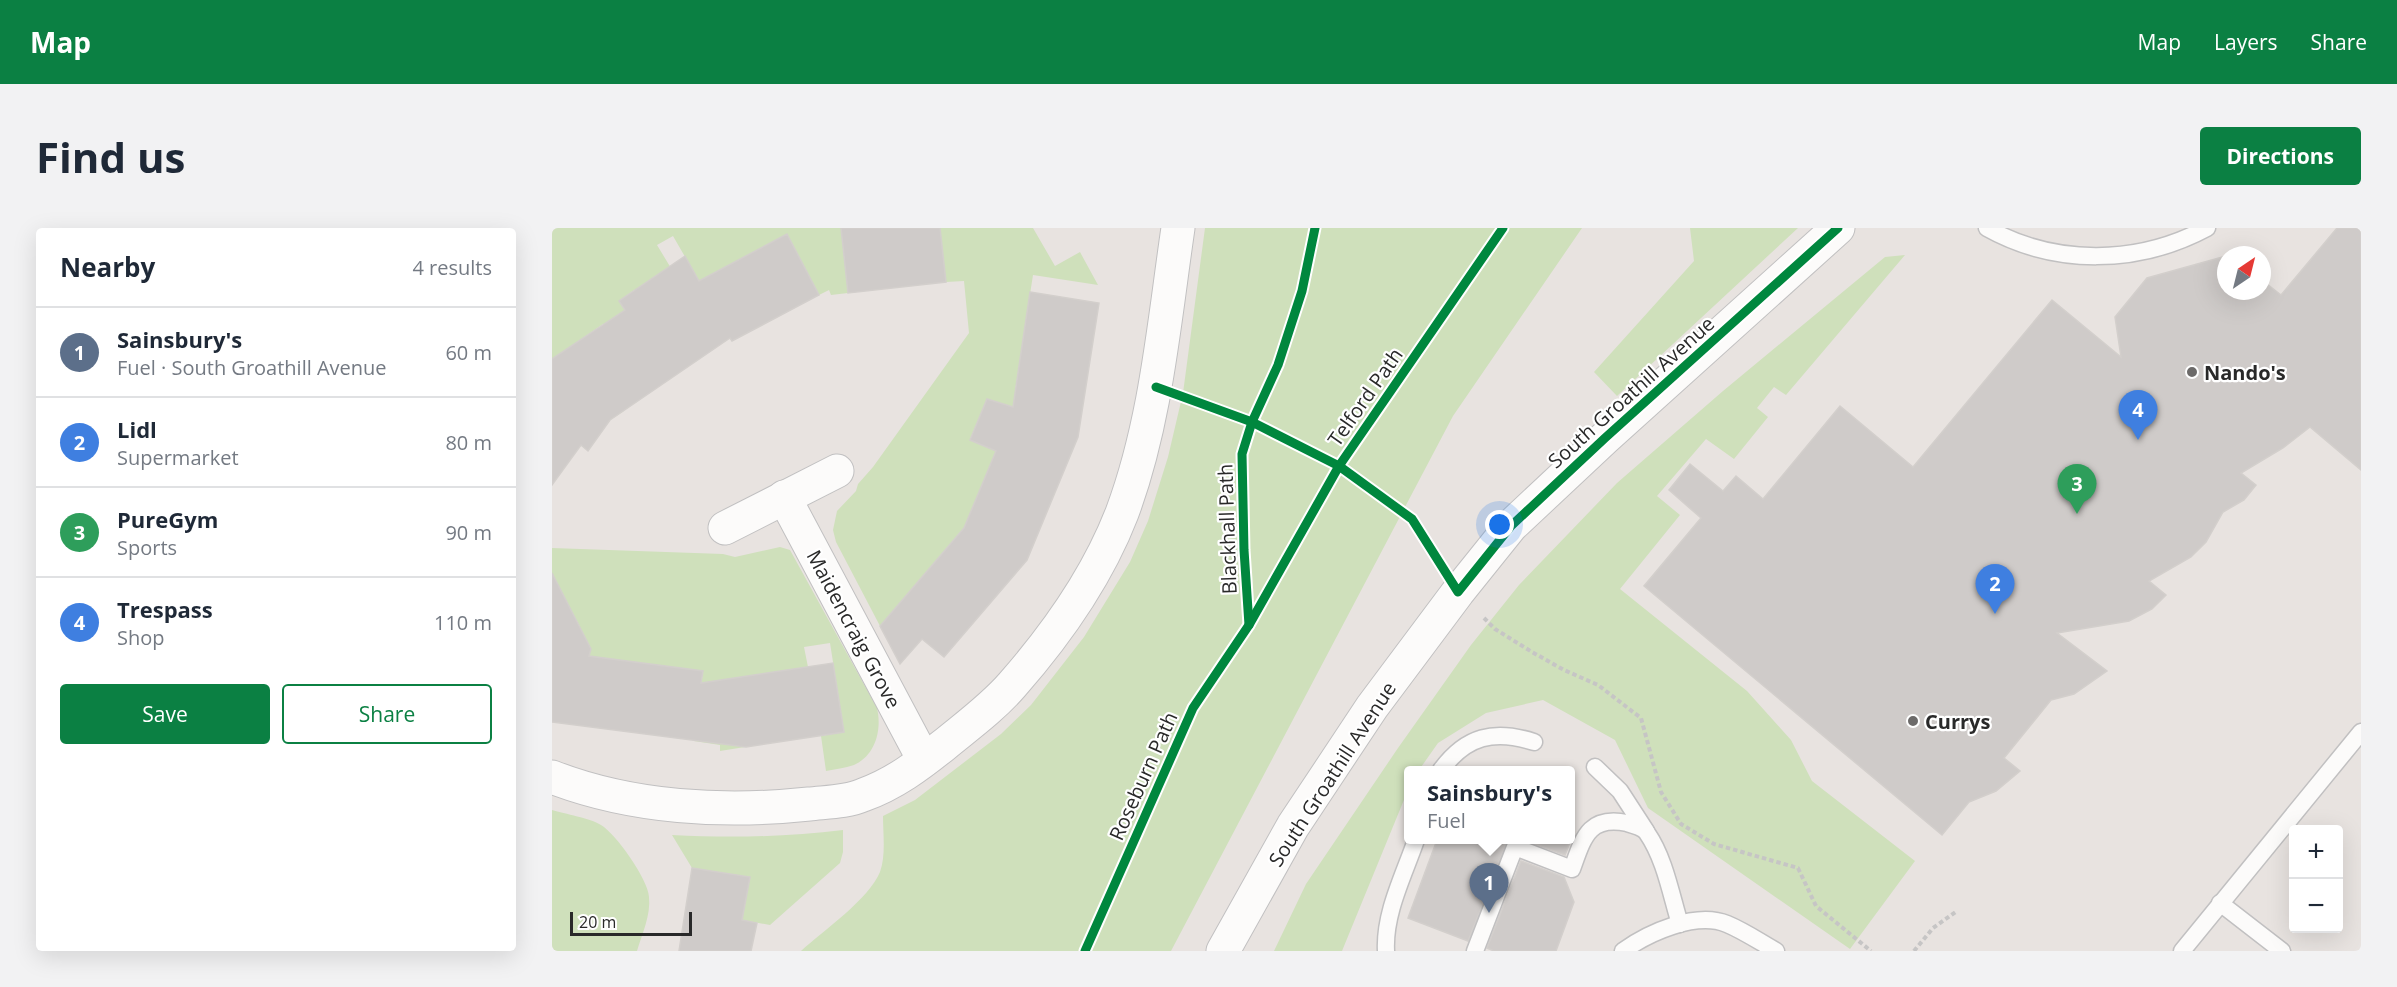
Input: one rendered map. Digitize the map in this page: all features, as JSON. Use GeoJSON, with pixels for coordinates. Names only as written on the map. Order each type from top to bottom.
{"type":"FeatureCollection","features":[{"type":"Feature","properties":{"kind":"street"},"geometry":{"type":"LineString","coordinates":[[552,777],[608,795],[671,804],[737,808],[798,805],[861,796],[896,780],[983,713],[1011,686],[1061,622],[1106,549],[1122,511],[1141,450],[1156,387],[1178,228]]}},
{"type":"Feature","properties":{"kind":"street","name":"South Groathill Avenue"},"geometry":{"type":"LineString","coordinates":[[1223,951],[1293,826],[1372,707],[1458,592],[1511,526],[1838,228]]}},
{"type":"Feature","properties":{"kind":"street"},"geometry":{"type":"LineString","coordinates":[[725,528],[837,471]]}},
{"type":"Feature","properties":{"kind":"street","name":"Maidencraig Grove"},"geometry":{"type":"LineString","coordinates":[[784,497],[924,760]]}},
{"type":"Feature","properties":{"kind":"lane"},"geometry":{"type":"LineString","coordinates":[[1987,228],[2008,240],[2040,251],[2098,257],[2166,247],[2207,228]]}},
{"type":"Feature","properties":{"kind":"lane"},"geometry":{"type":"LineString","coordinates":[[2182,951],[2361,732]]}},
{"type":"Feature","properties":{"kind":"lane"},"geometry":{"type":"LineString","coordinates":[[1445,766],[1454,753],[1478,739],[1496,735],[1516,736],[1534,742]]}},
{"type":"Feature","properties":{"kind":"lane"},"geometry":{"type":"LineString","coordinates":[[1595,767],[1620,791],[1646,831],[1659,857],[1680,924]]}},
{"type":"Feature","properties":{"kind":"lane"},"geometry":{"type":"LineString","coordinates":[[1475,951],[1515,847],[1572,869],[1585,835],[1593,828],[1616,821],[1632,824],[1646,831]]}},
{"type":"Feature","properties":{"kind":"lane"},"geometry":{"type":"LineString","coordinates":[[1386,951],[1385,935],[1388,921],[1415,844]]}},
{"type":"Feature","properties":{"kind":"lane"},"geometry":{"type":"LineString","coordinates":[[2220,903],[2282,951]]}},
{"type":"Feature","properties":{"kind":"lane"},"geometry":{"type":"LineString","coordinates":[[1623,951],[1646,936],[1680,924],[1700,921],[1725,923],[1776,951]]}},
{"type":"Feature","properties":{"kind":"path"},"geometry":{"type":"LineString","coordinates":[[1156,387],[1252,422],[1339,466],[1348,473]]}},
{"type":"Feature","properties":{"kind":"path"},"geometry":{"type":"LineString","coordinates":[[1248,433],[1256,412]]}},
{"type":"Feature","properties":{"kind":"path"},"geometry":{"type":"LineString","coordinates":[[1458,592],[1495,629],[1564,670],[1598,685],[1641,718],[1661,792],[1681,824],[1714,844],[1798,868],[1816,906],[1871,951]]}},
{"type":"Feature","properties":{"kind":"path"},"geometry":{"type":"LineString","coordinates":[[1914,951],[1933,928],[1957,911]]}},
{"type":"Feature","properties":{"kind":"green space"},"geometry":{"type":"Polygon","coordinates":[[[552,228],[841,228],[848,293],[831,295],[829,290],[819,295],[787,234],[699,281],[673,236],[657,245],[680,283],[634,290],[619,301],[633,323],[612,337],[603,324],[577,342],[624,411],[610,420],[552,358],[552,228]]]}},
{"type":"Feature","properties":{"kind":"green space"},"geometry":{"type":"Polygon","coordinates":[[[940,228],[1033,228],[1055,266],[1080,252],[1098,285],[1033,275],[1015,391],[1048,417],[987,399],[970,439],[996,451],[971,511],[1036,538],[961,531],[880,626],[836,542],[833,530],[837,511],[856,491],[858,484],[873,467],[969,333],[964,281],[946,282],[940,228]]]}},
{"type":"Feature","properties":{"kind":"green space"},"geometry":{"type":"Polygon","coordinates":[[[1205,228],[1582,228],[1453,416],[1171,951],[801,951],[856,904],[874,882],[880,872],[883,859],[883,816],[915,800],[1001,734],[1031,705],[1084,637],[1130,562],[1148,521],[1168,457],[1183,393],[1205,228]]]}},
{"type":"Feature","properties":{"kind":"green space"},"geometry":{"type":"Polygon","coordinates":[[[1690,228],[1798,228],[1617,396],[1594,372],[1694,261],[1690,228]]]}},
{"type":"Feature","properties":{"kind":"green space"},"geometry":{"type":"Polygon","coordinates":[[[1905,255],[1786,395],[1774,387],[1757,408],[1768,417],[1734,459],[1706,439],[1657,496],[1680,515],[1620,589],[1747,691],[1791,740],[1812,781],[1915,861],[1850,949],[1648,808],[1615,740],[1543,700],[1486,713],[1438,743],[1422,766],[1404,766],[1404,800],[1342,951],[1274,951],[1306,884],[1471,645],[1519,585],[1617,483],[1723,391],[1885,257],[1905,255]]]}},
{"type":"Feature","properties":{"kind":"green space"},"geometry":{"type":"Polygon","coordinates":[[[780,547],[790,550],[877,708],[879,724],[876,741],[862,761],[851,766],[826,771],[821,736],[844,732],[830,643],[804,647],[808,667],[735,678],[745,747],[720,751],[720,745],[694,741],[703,671],[575,711],[591,648],[577,642],[582,631],[577,621],[562,616],[552,619],[552,548],[723,554],[735,557],[780,547]]]}},
{"type":"Feature","properties":{"kind":"green space"},"geometry":{"type":"Polygon","coordinates":[[[552,810],[601,825],[615,838],[637,869],[647,889],[649,911],[637,951],[552,951],[552,810]]]}},
{"type":"Feature","properties":{"kind":"green space"},"geometry":{"type":"Polygon","coordinates":[[[843,830],[843,852],[840,863],[770,925],[742,920],[750,877],[692,868],[672,835],[758,836],[843,830]]]}},
{"type":"Feature","properties":{"kind":"building"},"geometry":{"type":"Polygon","coordinates":[[[841,228],[940,228],[946,282],[848,293],[841,228]]]}},
{"type":"Feature","properties":{"kind":"building"},"geometry":{"type":"Polygon","coordinates":[[[2337,228],[2361,228],[2361,470],[2310,427],[2283,448],[2241,473],[2256,485],[2244,500],[2223,512],[2206,542],[2191,557],[2149,581],[2166,595],[2152,609],[2129,621],[2057,633],[2107,671],[2074,694],[2051,700],[2004,758],[2020,771],[1996,791],[1969,802],[1942,835],[1644,586],[1701,518],[1669,490],[1690,464],[1723,491],[1736,476],[1763,499],[1840,406],[1913,467],[2052,300],[2121,357],[2115,317],[2147,278],[2217,259],[2217,300],[2271,300],[2271,287],[2281,295],[2337,228]]]}},
{"type":"Feature","properties":{"kind":"building"},"geometry":{"type":"Polygon","coordinates":[[[787,234],[819,295],[732,341],[730,338],[610,420],[588,451],[581,445],[552,485],[552,359],[625,310],[619,301],[685,256],[699,281],[787,234]]]}},
{"type":"Feature","properties":{"kind":"building"},"geometry":{"type":"Polygon","coordinates":[[[1030,292],[1099,303],[1078,437],[1027,560],[944,657],[922,639],[900,664],[880,626],[964,528],[996,451],[970,440],[987,399],[1013,407],[1030,292]]]}},
{"type":"Feature","properties":{"kind":"building"},"geometry":{"type":"Polygon","coordinates":[[[552,573],[591,649],[589,656],[703,671],[701,683],[833,663],[844,732],[746,747],[552,722],[552,573]]]}},
{"type":"Feature","properties":{"kind":"building"},"geometry":{"type":"Polygon","coordinates":[[[1436,844],[1506,844],[1468,941],[1408,918],[1436,844]]]}},
{"type":"Feature","properties":{"kind":"building"},"geometry":{"type":"Polygon","coordinates":[[[1536,844],[1569,844],[1565,855],[1536,844]]]}},
{"type":"Feature","properties":{"kind":"building"},"geometry":{"type":"Polygon","coordinates":[[[1521,861],[1564,877],[1574,902],[1556,951],[1494,951],[1487,948],[1521,861]]]}},
{"type":"Feature","properties":{"kind":"building"},"geometry":{"type":"Polygon","coordinates":[[[692,868],[750,877],[742,920],[757,923],[751,951],[679,951],[692,868]]]}},
{"type":"Feature","properties":{"kind":"cycle path","name":"Blackhall Path"},"geometry":{"type":"LineString","coordinates":[[1249,625],[1244,550],[1242,454],[1252,422],[1278,365],[1302,291],[1315,228]]}},
{"type":"Feature","properties":{"kind":"cycle path","name":"Telford Path"},"geometry":{"type":"LineString","coordinates":[[1085,951],[1193,708],[1249,625],[1339,466],[1503,228]]}},
{"type":"Feature","properties":{"kind":"cycle path"},"geometry":{"type":"LineString","coordinates":[[1156,387],[1252,422],[1339,466],[1412,519],[1458,592],[1511,526],[1838,228]]}},
{"type":"Feature","properties":{"kind":"place","name":"Nando's"},"geometry":{"type":"Point","coordinates":[2192,372]}},
{"type":"Feature","properties":{"kind":"place","name":"Trespass"},"geometry":{"type":"Point","coordinates":[2138,440]}},
{"type":"Feature","properties":{"kind":"place","name":"PureGym"},"geometry":{"type":"Point","coordinates":[2077,514]}},
{"type":"Feature","properties":{"kind":"place","name":"Lidl"},"geometry":{"type":"Point","coordinates":[1995,614]}},
{"type":"Feature","properties":{"kind":"place","name":"Currys"},"geometry":{"type":"Point","coordinates":[1913,721]}},
{"type":"Feature","properties":{"kind":"place","name":"Sainsbury's"},"geometry":{"type":"Point","coordinates":[1489,913]}}]}
